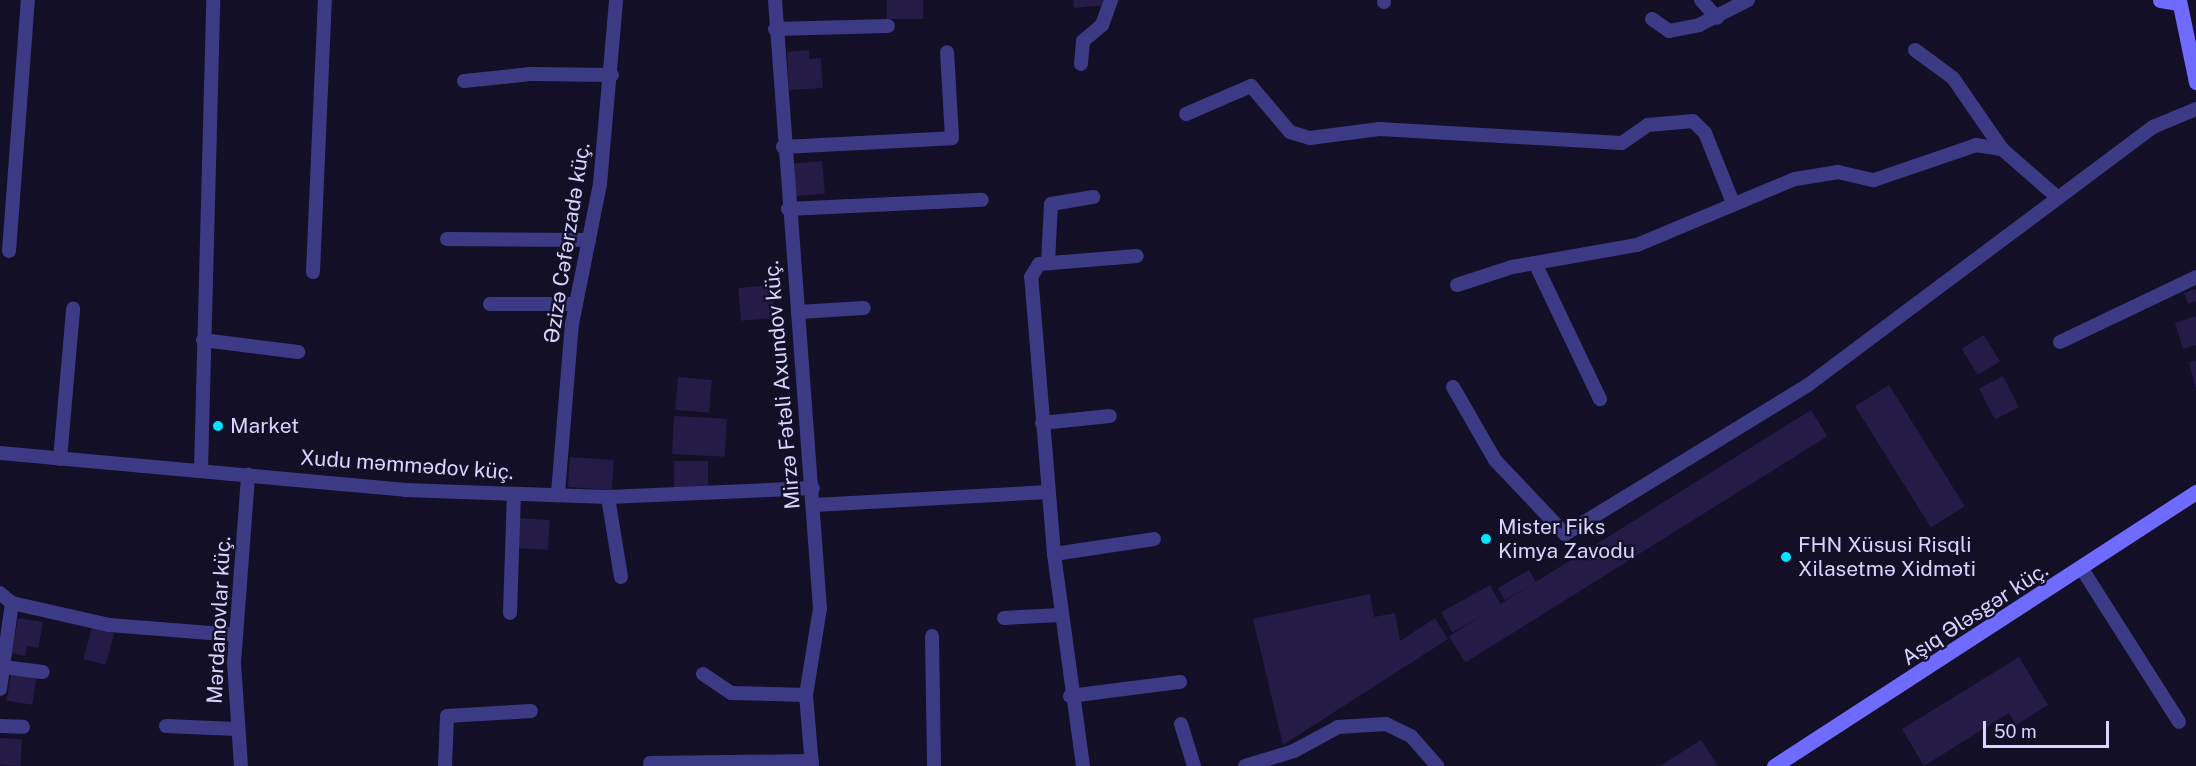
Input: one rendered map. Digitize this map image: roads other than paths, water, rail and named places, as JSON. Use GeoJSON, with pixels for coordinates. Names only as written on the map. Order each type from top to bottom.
{"type":"FeatureCollection","features":[{"type":"Feature","properties":{"kind":"street"},"geometry":{"type":"LineString","coordinates":[[9,251],[28,0]]}},
{"type":"Feature","properties":{"kind":"street"},"geometry":{"type":"LineString","coordinates":[[201,470],[213,0]]}},
{"type":"Feature","properties":{"kind":"street"},"geometry":{"type":"LineString","coordinates":[[313,272],[325,0]]}},
{"type":"Feature","properties":{"kind":"street","name":"Əzizə Cəfərzadə küç."},"geometry":{"type":"LineString","coordinates":[[558,493],[575,304],[589,240],[612,75],[616,0]]}},
{"type":"Feature","properties":{"kind":"street","name":"Mirzə Fətəli Axundov küç."},"geometry":{"type":"LineString","coordinates":[[775,0],[783,147],[815,505],[820,608],[806,695],[812,763]]}},
{"type":"Feature","properties":{"kind":"street"},"geometry":{"type":"LineString","coordinates":[[1081,64],[1083,41],[1102,25],[1111,0]]}},
{"type":"Feature","properties":{"kind":"street"},"geometry":{"type":"LineString","coordinates":[[1701,0],[1717,18]]}},
{"type":"Feature","properties":{"kind":"street"},"geometry":{"type":"LineString","coordinates":[[1652,19],[1669,31],[1717,18],[1749,0]]}},
{"type":"Feature","properties":{"kind":"street"},"geometry":{"type":"LineString","coordinates":[[2160,0],[2179,2],[2196,82]]}},
{"type":"Feature","properties":{"kind":"street"},"geometry":{"type":"LineString","coordinates":[[775,29],[888,26]]}},
{"type":"Feature","properties":{"kind":"street"},"geometry":{"type":"LineString","coordinates":[[1915,50],[1953,78],[2002,149],[2057,196]]}},
{"type":"Feature","properties":{"kind":"street"},"geometry":{"type":"LineString","coordinates":[[783,147],[952,138],[947,52]]}},
{"type":"Feature","properties":{"kind":"street"},"geometry":{"type":"LineString","coordinates":[[464,81],[531,74],[612,75]]}},
{"type":"Feature","properties":{"kind":"street"},"geometry":{"type":"LineString","coordinates":[[1186,114],[1251,86],[1290,132],[1310,138],[1379,129],[1622,143],[1648,125],[1693,121],[1705,133],[1732,202]]}},
{"type":"Feature","properties":{"kind":"street"},"geometry":{"type":"LineString","coordinates":[[1452,387],[1495,460],[1566,534],[1809,385],[2057,196],[2153,127],[2196,109]]}},
{"type":"Feature","properties":{"kind":"street"},"geometry":{"type":"LineString","coordinates":[[1457,285],[1535,263],[1637,245],[1732,202],[1794,179],[1838,172],[1874,180],[1976,145],[2002,149]]}},
{"type":"Feature","properties":{"kind":"street"},"geometry":{"type":"LineString","coordinates":[[1048,263],[1051,204],[1093,197]]}},
{"type":"Feature","properties":{"kind":"street"},"geometry":{"type":"LineString","coordinates":[[788,210],[982,200]]}},
{"type":"Feature","properties":{"kind":"street"},"geometry":{"type":"LineString","coordinates":[[447,239],[589,240]]}},
{"type":"Feature","properties":{"kind":"street"},"geometry":{"type":"LineString","coordinates":[[1083,766],[1070,696],[1060,615],[1031,277],[1033,268],[1048,263],[1137,256]]}},
{"type":"Feature","properties":{"kind":"street"},"geometry":{"type":"LineString","coordinates":[[1535,263],[1600,399]]}},
{"type":"Feature","properties":{"kind":"street"},"geometry":{"type":"LineString","coordinates":[[2060,342],[2196,277]]}},
{"type":"Feature","properties":{"kind":"street"},"geometry":{"type":"LineString","coordinates":[[490,304],[575,304]]}},
{"type":"Feature","properties":{"kind":"street"},"geometry":{"type":"LineString","coordinates":[[798,312],[864,308]]}},
{"type":"Feature","properties":{"kind":"street"},"geometry":{"type":"LineString","coordinates":[[60,459],[73,309]]}},
{"type":"Feature","properties":{"kind":"street"},"geometry":{"type":"LineString","coordinates":[[203,340],[298,352]]}},
{"type":"Feature","properties":{"kind":"street"},"geometry":{"type":"LineString","coordinates":[[1042,423],[1110,416]]}},
{"type":"Feature","properties":{"kind":"street","name":"Xudu məmmədov küç."},"geometry":{"type":"LineString","coordinates":[[0,453],[248,475],[514,494],[558,493],[608,497],[813,488]]}},
{"type":"Feature","properties":{"kind":"street","name":"Mərdanovlar küç."},"geometry":{"type":"LineString","coordinates":[[241,766],[236,729],[236,635],[248,475]]}},
{"type":"Feature","properties":{"kind":"street"},"geometry":{"type":"LineString","coordinates":[[815,505],[1048,492]]}},
{"type":"Feature","properties":{"kind":"street","name":"Aşıq Ələsgər küç."},"geometry":{"type":"LineString","coordinates":[[1774,766],[2082,569],[2196,492]]}},
{"type":"Feature","properties":{"kind":"street"},"geometry":{"type":"LineString","coordinates":[[510,613],[514,494]]}},
{"type":"Feature","properties":{"kind":"street"},"geometry":{"type":"LineString","coordinates":[[608,497],[621,577]]}},
{"type":"Feature","properties":{"kind":"street"},"geometry":{"type":"LineString","coordinates":[[1054,554],[1154,539]]}},
{"type":"Feature","properties":{"kind":"street"},"geometry":{"type":"LineString","coordinates":[[2082,569],[2179,722]]}},
{"type":"Feature","properties":{"kind":"street"},"geometry":{"type":"LineString","coordinates":[[0,593],[12,603],[109,625],[236,635]]}},
{"type":"Feature","properties":{"kind":"street"},"geometry":{"type":"LineString","coordinates":[[0,689],[12,603]]}},
{"type":"Feature","properties":{"kind":"street"},"geometry":{"type":"LineString","coordinates":[[1004,618],[1060,615]]}},
{"type":"Feature","properties":{"kind":"street"},"geometry":{"type":"LineString","coordinates":[[932,636],[934,766]]}},
{"type":"Feature","properties":{"kind":"street"},"geometry":{"type":"LineString","coordinates":[[3,667],[43,672]]}},
{"type":"Feature","properties":{"kind":"street"},"geometry":{"type":"LineString","coordinates":[[703,674],[731,693],[806,695]]}},
{"type":"Feature","properties":{"kind":"street"},"geometry":{"type":"LineString","coordinates":[[1070,696],[1180,682]]}},
{"type":"Feature","properties":{"kind":"street"},"geometry":{"type":"LineString","coordinates":[[445,766],[447,716],[531,711]]}},
{"type":"Feature","properties":{"kind":"street"},"geometry":{"type":"LineString","coordinates":[[1181,724],[1194,766]]}},
{"type":"Feature","properties":{"kind":"street"},"geometry":{"type":"LineString","coordinates":[[1245,766],[1276,762],[1338,728],[1386,724],[1411,736],[1437,766]]}},
{"type":"Feature","properties":{"kind":"street"},"geometry":{"type":"LineString","coordinates":[[0,726],[23,727]]}},
{"type":"Feature","properties":{"kind":"street"},"geometry":{"type":"LineString","coordinates":[[166,726],[236,729]]}},
{"type":"Feature","properties":{"kind":"street"},"geometry":{"type":"LineString","coordinates":[[650,763],[812,763]]}},
{"type":"Feature","properties":{"kind":"place","name":"Market"},"geometry":{"type":"Point","coordinates":[218,426]}},
{"type":"Feature","properties":{"kind":"place","name":"Mister Fiks Kimya Zavodu"},"geometry":{"type":"Point","coordinates":[1486,539]}},
{"type":"Feature","properties":{"kind":"place","name":"FHN Xüsusi Risqli Xilasetmə Xidməti"},"geometry":{"type":"Point","coordinates":[1786,557]}}]}
